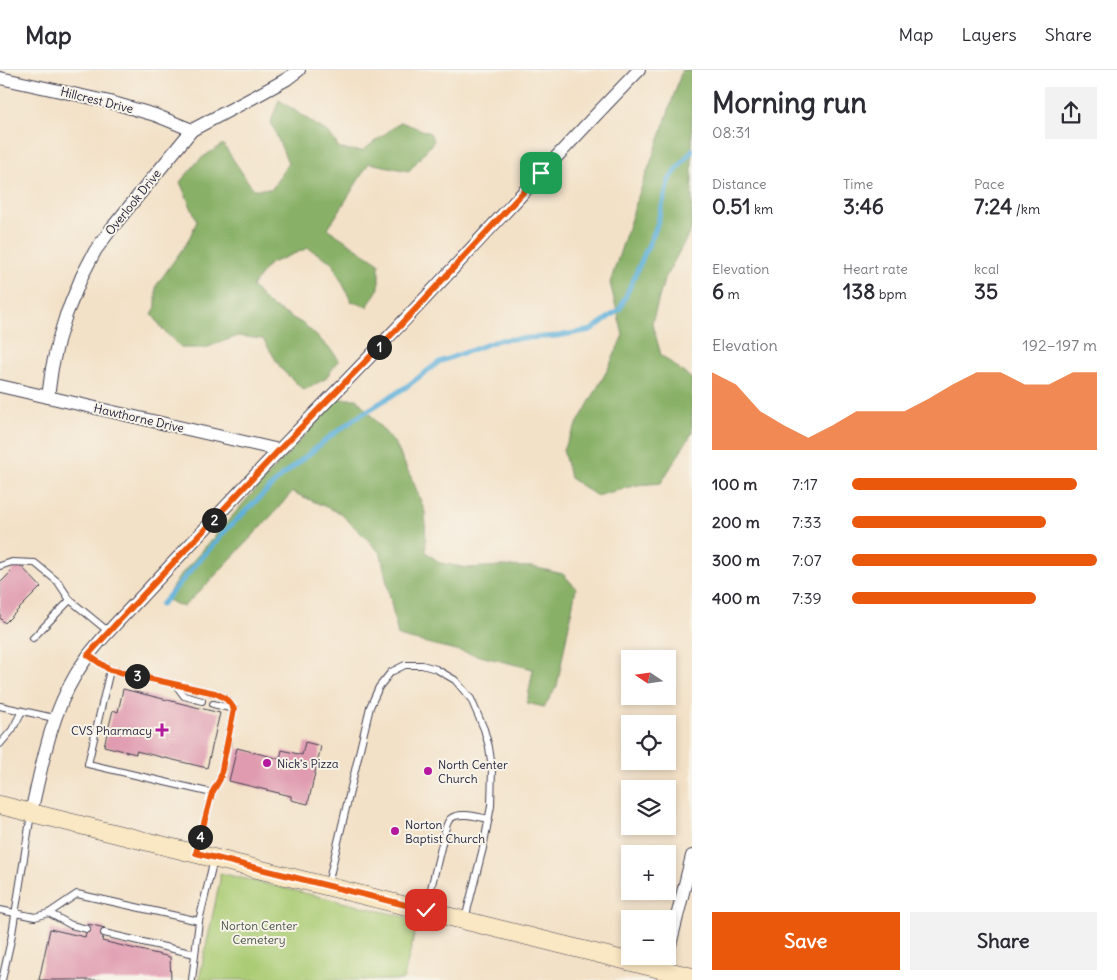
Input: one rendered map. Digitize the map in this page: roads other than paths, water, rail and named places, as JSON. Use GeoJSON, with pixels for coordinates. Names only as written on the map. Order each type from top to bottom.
{"type":"FeatureCollection","features":[{"type":"Feature","properties":{"kind":"main road"},"geometry":{"type":"LineString","coordinates":[[0,805],[464,920],[621,955]]}},
{"type":"Feature","properties":{"kind":"main road"},"geometry":{"type":"LineString","coordinates":[[665,965],[692,977]]}},
{"type":"Feature","properties":{"kind":"street","name":"Overlook Drive"},"geometry":{"type":"LineString","coordinates":[[48,397],[58,341],[76,292],[95,251],[192,130],[280,83],[299,70]]}},
{"type":"Feature","properties":{"kind":"street"},"geometry":{"type":"LineString","coordinates":[[31,813],[54,718],[66,690],[88,655],[279,450],[399,327],[639,70]]}},
{"type":"Feature","properties":{"kind":"street","name":"Hillcrest Drive"},"geometry":{"type":"LineString","coordinates":[[0,78],[110,102],[155,115],[192,130]]}},
{"type":"Feature","properties":{"kind":"street","name":"Hawthorne Drive"},"geometry":{"type":"LineString","coordinates":[[0,386],[279,450]]}},
{"type":"Feature","properties":{"kind":"street"},"geometry":{"type":"LineString","coordinates":[[676,921],[692,856]]}},
{"type":"Feature","properties":{"kind":"lane"},"geometry":{"type":"LineString","coordinates":[[0,566],[12,562],[35,563],[58,582],[70,600],[109,632]]}},
{"type":"Feature","properties":{"kind":"lane"},"geometry":{"type":"LineString","coordinates":[[33,638],[70,600]]}},
{"type":"Feature","properties":{"kind":"lane"},"geometry":{"type":"LineString","coordinates":[[88,655],[110,670],[215,693],[230,701],[234,709],[220,779],[212,793],[196,853]]}},
{"type":"Feature","properties":{"kind":"lane"},"geometry":{"type":"LineString","coordinates":[[328,886],[370,706],[379,687],[391,672],[405,665],[422,665],[436,669],[455,680],[471,699],[484,728],[489,747],[492,768],[491,806],[483,848],[464,920]]}},
{"type":"Feature","properties":{"kind":"lane"},"geometry":{"type":"LineString","coordinates":[[110,670],[88,764],[212,793]]}},
{"type":"Feature","properties":{"kind":"lane"},"geometry":{"type":"LineString","coordinates":[[176,685],[184,696],[202,701]]}},
{"type":"Feature","properties":{"kind":"lane"},"geometry":{"type":"LineString","coordinates":[[213,704],[234,709]]}},
{"type":"Feature","properties":{"kind":"lane"},"geometry":{"type":"LineString","coordinates":[[0,706],[54,718]]}},
{"type":"Feature","properties":{"kind":"lane"},"geometry":{"type":"LineString","coordinates":[[0,744],[12,730],[22,712]]}},
{"type":"Feature","properties":{"kind":"lane"},"geometry":{"type":"LineString","coordinates":[[2,980],[11,940],[31,813]]}},
{"type":"Feature","properties":{"kind":"lane"},"geometry":{"type":"LineString","coordinates":[[426,910],[446,827],[450,819],[460,815],[470,815],[488,819]]}},
{"type":"Feature","properties":{"kind":"lane"},"geometry":{"type":"LineString","coordinates":[[192,980],[199,921],[215,858]]}},
{"type":"Feature","properties":{"kind":"lane"},"geometry":{"type":"LineString","coordinates":[[0,910],[35,917],[49,913],[77,894],[199,921]]}},
{"type":"Feature","properties":{"kind":"lane"},"geometry":{"type":"LineString","coordinates":[[49,913],[71,925],[87,929]]}},
{"type":"Feature","properties":{"kind":"lane"},"geometry":{"type":"LineString","coordinates":[[104,933],[194,954]]}},
{"type":"Feature","properties":{"kind":"waterway"},"geometry":{"type":"LineString","coordinates":[[161,605],[224,532],[282,476],[332,435],[406,387],[439,362],[499,340],[558,336],[591,330],[620,309],[656,228],[669,180],[692,150]]}},
{"type":"Feature","properties":{"kind":"place","name":"CVS Pharmacy"},"geometry":{"type":"Point","coordinates":[162,730]}},
{"type":"Feature","properties":{"kind":"place","name":"Nick's Pizza"},"geometry":{"type":"Point","coordinates":[267,763]}},
{"type":"Feature","properties":{"kind":"place","name":"North Center Church"},"geometry":{"type":"Point","coordinates":[428,771]}},
{"type":"Feature","properties":{"kind":"place","name":"Norton Baptist Church"},"geometry":{"type":"Point","coordinates":[395,831]}},
{"type":"Feature","properties":{"kind":"park label","name":"Norton Center Cemetery"},"geometry":{"type":"Point","coordinates":[259,932]}}]}
